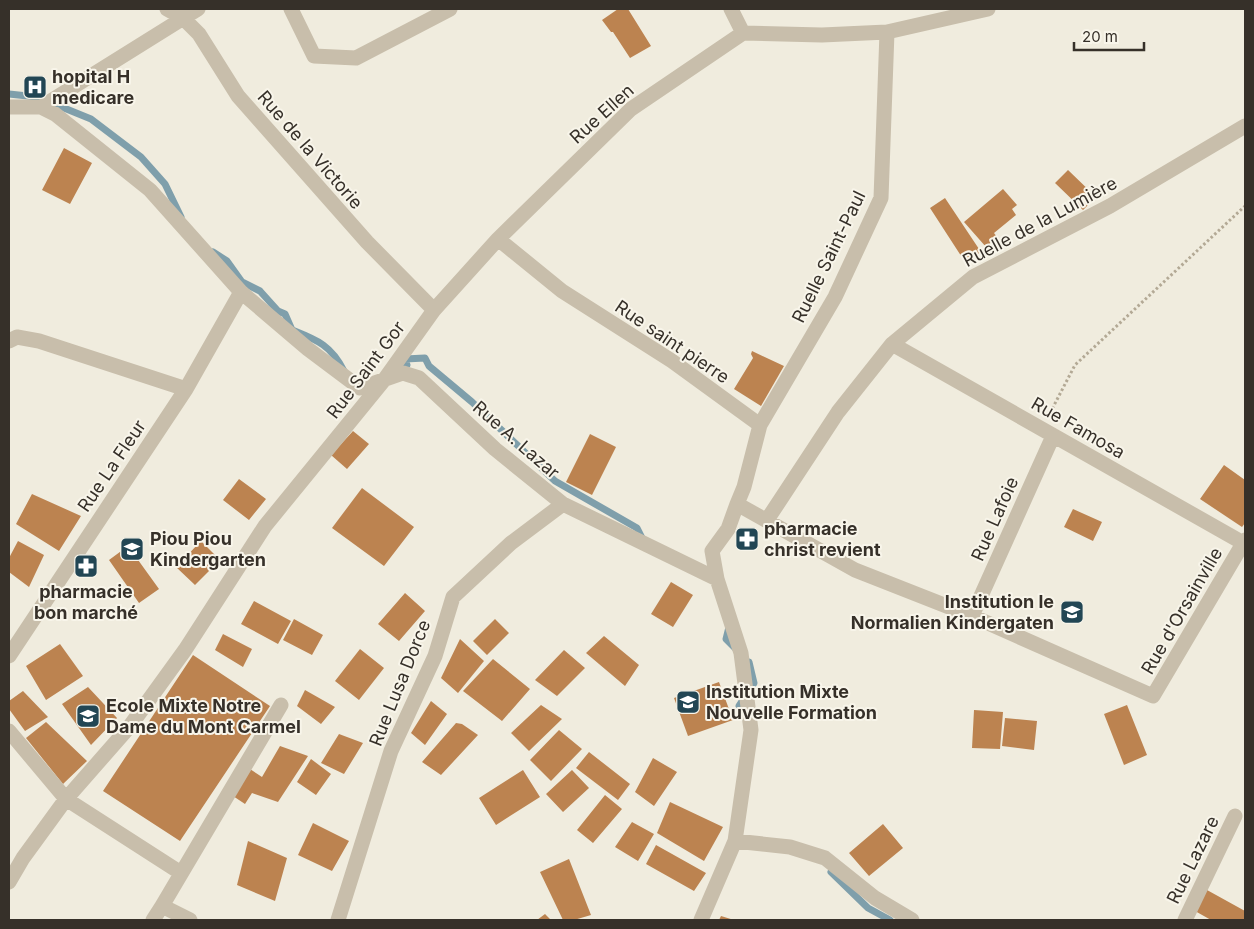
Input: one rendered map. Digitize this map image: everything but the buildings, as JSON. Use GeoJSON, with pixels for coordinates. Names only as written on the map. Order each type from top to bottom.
{"type":"FeatureCollection","features":[{"type":"Feature","properties":{"kind":"street","name":"Rue de la Victorie"},"geometry":{"type":"LineString","coordinates":[[167,9],[184,18],[199,34],[238,96],[366,242],[434,310]]}},
{"type":"Feature","properties":{"kind":"street"},"geometry":{"type":"LineString","coordinates":[[9,107],[41,107],[198,9]]}},
{"type":"Feature","properties":{"kind":"street"},"geometry":{"type":"LineString","coordinates":[[291,9],[314,56],[356,58],[450,9]]}},
{"type":"Feature","properties":{"kind":"street"},"geometry":{"type":"LineString","coordinates":[[731,9],[743,33],[822,35],[887,32],[988,9]]}},
{"type":"Feature","properties":{"kind":"street","name":"Ruelle Saint-Paul"},"geometry":{"type":"LineString","coordinates":[[760,425],[835,297],[881,198],[887,32]]}},
{"type":"Feature","properties":{"kind":"street","name":"Rue Ellen"},"geometry":{"type":"LineString","coordinates":[[498,239],[631,109],[743,33]]}},
{"type":"Feature","properties":{"kind":"street","name":"Rue A. Lazar"},"geometry":{"type":"LineString","coordinates":[[41,107],[55,114],[150,190],[241,292],[308,349],[360,388],[403,373],[419,378],[495,449],[563,504],[717,579]]}},
{"type":"Feature","properties":{"kind":"street","name":"Ruelle de la Lumière"},"geometry":{"type":"LineString","coordinates":[[767,520],[838,412],[892,344],[974,277],[1110,206],[1245,126]]}},
{"type":"Feature","properties":{"kind":"street","name":"Rue Saint Gor"},"geometry":{"type":"LineString","coordinates":[[9,882],[22,858],[66,799],[130,726],[185,650],[265,526],[384,380],[434,310],[498,239]]}},
{"type":"Feature","properties":{"kind":"street","name":"Rue saint pierre"},"geometry":{"type":"LineString","coordinates":[[498,239],[562,291],[672,361],[760,425]]}},
{"type":"Feature","properties":{"kind":"street","name":"Rue La Fleur"},"geometry":{"type":"LineString","coordinates":[[9,656],[186,389],[241,292]]}},
{"type":"Feature","properties":{"kind":"street"},"geometry":{"type":"LineString","coordinates":[[9,340],[17,337],[39,341],[186,389]]}},
{"type":"Feature","properties":{"kind":"street","name":"Rue Famosa"},"geometry":{"type":"LineString","coordinates":[[892,344],[1245,542]]}},
{"type":"Feature","properties":{"kind":"street"},"geometry":{"type":"LineString","coordinates":[[701,920],[735,841],[751,730],[741,653],[717,579],[712,551],[728,529],[744,487],[760,425]]}},
{"type":"Feature","properties":{"kind":"street","name":"Rue Lafoie"},"geometry":{"type":"LineString","coordinates":[[972,616],[1047,432]]}},
{"type":"Feature","properties":{"kind":"street","name":"Rue Lusa Dorce"},"geometry":{"type":"LineString","coordinates":[[338,920],[391,751],[435,656],[453,597],[511,543],[563,504]]}},
{"type":"Feature","properties":{"kind":"street","name":"Rue d'Orsainville"},"geometry":{"type":"LineString","coordinates":[[737,504],[855,570],[972,616],[1153,696],[1245,542]]}},
{"type":"Feature","properties":{"kind":"street"},"geometry":{"type":"LineString","coordinates":[[153,920],[282,705]]}},
{"type":"Feature","properties":{"kind":"street"},"geometry":{"type":"LineString","coordinates":[[9,732],[66,799],[180,874]]}},
{"type":"Feature","properties":{"kind":"street","name":"Rue Lazare"},"geometry":{"type":"LineString","coordinates":[[1185,920],[1235,816]]}},
{"type":"Feature","properties":{"kind":"street"},"geometry":{"type":"LineString","coordinates":[[735,841],[790,847],[825,858],[875,898],[912,920]]}},
{"type":"Feature","properties":{"kind":"street"},"geometry":{"type":"LineString","coordinates":[[162,906],[190,920]]}},
{"type":"Feature","properties":{"kind":"path"},"geometry":{"type":"LineString","coordinates":[[1047,432],[1075,364],[1245,206]]}},
{"type":"Feature","properties":{"kind":"waterway"},"geometry":{"type":"LineString","coordinates":[[9,94],[37,97],[91,119],[141,157],[165,184],[181,217]]}},
{"type":"Feature","properties":{"kind":"waterway"},"geometry":{"type":"LineString","coordinates":[[213,252],[227,261],[242,282],[260,291],[278,311],[285,314],[292,330],[322,344],[328,349],[344,371]]}},
{"type":"Feature","properties":{"kind":"waterway"},"geometry":{"type":"LineString","coordinates":[[401,371],[407,365],[405,359],[425,358],[429,366],[472,402],[555,481],[637,528],[643,540]]}},
{"type":"Feature","properties":{"kind":"waterway"},"geometry":{"type":"LineString","coordinates":[[729,627],[726,639],[736,649]]}},
{"type":"Feature","properties":{"kind":"waterway"},"geometry":{"type":"LineString","coordinates":[[744,717],[739,706],[754,683],[749,662]]}},
{"type":"Feature","properties":{"kind":"waterway"},"geometry":{"type":"LineString","coordinates":[[831,872],[868,908],[890,920]]}},
{"type":"Feature","properties":{"kind":"place","name":"hopital H medicare"},"geometry":{"type":"Point","coordinates":[35,87]}},
{"type":"Feature","properties":{"kind":"place","name":"pharmacie christ revient"},"geometry":{"type":"Point","coordinates":[747,539]}},
{"type":"Feature","properties":{"kind":"place","name":"Piou Piou Kindergarten"},"geometry":{"type":"Point","coordinates":[132,549]}},
{"type":"Feature","properties":{"kind":"place","name":"pharmacie bon marché"},"geometry":{"type":"Point","coordinates":[86,566]}},
{"type":"Feature","properties":{"kind":"place","name":"Institution le Normalien Kindergaten"},"geometry":{"type":"Point","coordinates":[1072,612]}},
{"type":"Feature","properties":{"kind":"place","name":"Institution Mixte Nouvelle Formation"},"geometry":{"type":"Point","coordinates":[688,702]}},
{"type":"Feature","properties":{"kind":"place","name":"Ecole Mixte Notre Dame du Mont Carmel"},"geometry":{"type":"Point","coordinates":[88,716]}}]}
